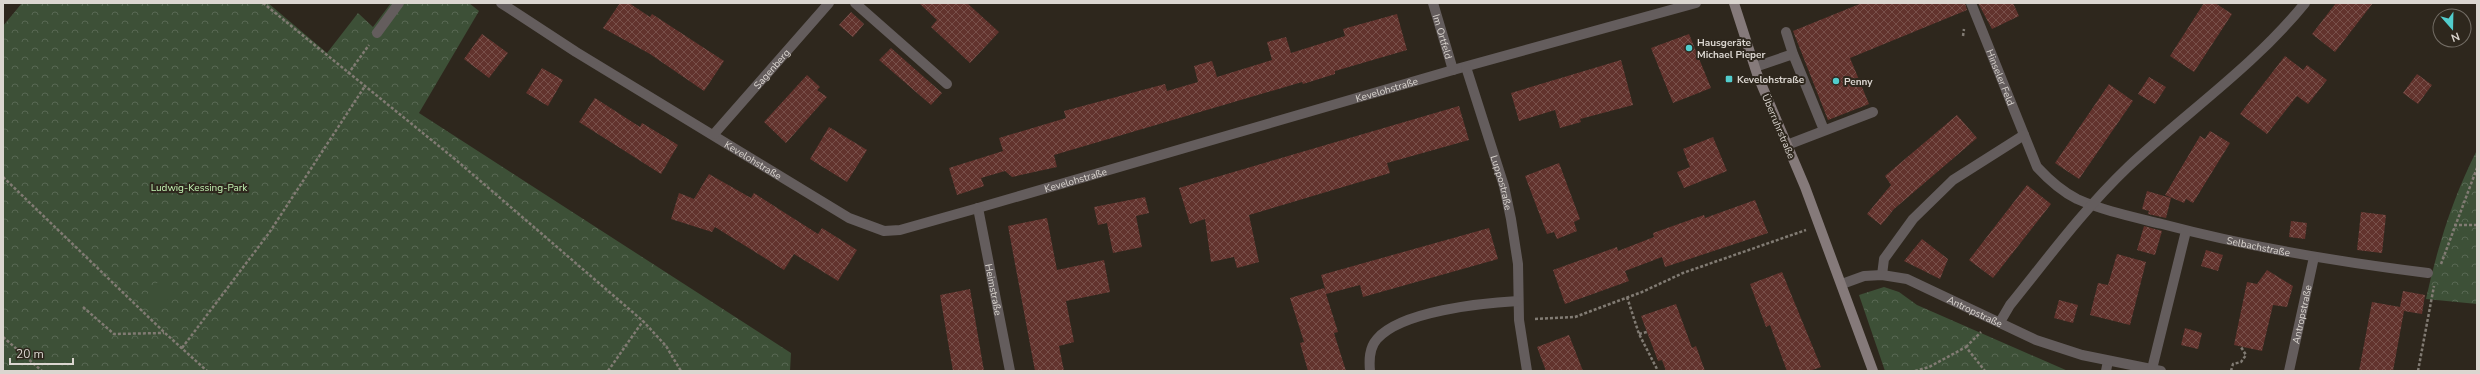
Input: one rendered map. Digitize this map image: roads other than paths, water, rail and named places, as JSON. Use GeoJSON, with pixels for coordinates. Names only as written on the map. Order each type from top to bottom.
{"type":"FeatureCollection","features":[{"type":"Feature","properties":{"kind":"main road","name":"Überruhrstraße"},"geometry":{"type":"LineString","coordinates":[[1734,3],[1755,67],[1842,284],[1873,371]]}},
{"type":"Feature","properties":{"kind":"street"},"geometry":{"type":"LineString","coordinates":[[377,33],[399,3]]}},
{"type":"Feature","properties":{"kind":"street","name":"Kevelohstraße"},"geometry":{"type":"LineString","coordinates":[[502,3],[576,52],[714,134],[849,218],[884,231],[900,230],[1453,70],[1696,3]]}},
{"type":"Feature","properties":{"kind":"street","name":"Sagenberg"},"geometry":{"type":"LineString","coordinates":[[714,134],[829,3]]}},
{"type":"Feature","properties":{"kind":"street"},"geometry":{"type":"LineString","coordinates":[[855,3],[947,84]]}},
{"type":"Feature","properties":{"kind":"street","name":"Im Ortfeld"},"geometry":{"type":"LineString","coordinates":[[1433,3],[1453,70]]}},
{"type":"Feature","properties":{"kind":"street","name":"Hinseler Feld"},"geometry":{"type":"LineString","coordinates":[[1971,3],[2030,151]]}},
{"type":"Feature","properties":{"kind":"street"},"geometry":{"type":"LineString","coordinates":[[1996,320],[2010,305],[2092,204],[2164,134],[2240,71],[2306,3]]}},
{"type":"Feature","properties":{"kind":"street"},"geometry":{"type":"LineString","coordinates":[[1786,32],[1793,54],[1824,130]]}},
{"type":"Feature","properties":{"kind":"street"},"geometry":{"type":"LineString","coordinates":[[1755,67],[1793,54]]}},
{"type":"Feature","properties":{"kind":"street","name":"Luppostraße"},"geometry":{"type":"LineString","coordinates":[[1466,67],[1504,186],[1511,219],[1518,264],[1519,320],[1527,371]]}},
{"type":"Feature","properties":{"kind":"street"},"geometry":{"type":"LineString","coordinates":[[1787,145],[1873,112]]}},
{"type":"Feature","properties":{"kind":"street"},"geometry":{"type":"LineString","coordinates":[[1882,275],[1884,258],[1895,241],[1953,180],[2024,135]]}},
{"type":"Feature","properties":{"kind":"street","name":"Selbachstraße"},"geometry":{"type":"LineString","coordinates":[[2030,151],[2037,167],[2047,178],[2077,199],[2092,204],[2186,231],[2314,257],[2428,273]]}},
{"type":"Feature","properties":{"kind":"street","name":"Heimstraße"},"geometry":{"type":"LineString","coordinates":[[978,208],[1010,371]]}},
{"type":"Feature","properties":{"kind":"street","name":"Antropstraße"},"geometry":{"type":"LineString","coordinates":[[1842,284],[1864,276],[1882,275],[1907,279],[2036,340],[2107,366],[2156,370],[2186,231]]}},
{"type":"Feature","properties":{"kind":"street","name":"Antropstraße"},"geometry":{"type":"LineString","coordinates":[[2289,371],[2314,257]]}},
{"type":"Feature","properties":{"kind":"street"},"geometry":{"type":"LineString","coordinates":[[1370,371],[1368,358],[1376,340],[1388,328],[1408,320],[1467,306],[1518,301]]}},
{"type":"Feature","properties":{"kind":"place","name":"Hausgeräte Michael Pieper"},"geometry":{"type":"Point","coordinates":[1689,48]}},
{"type":"Feature","properties":{"kind":"place","name":"Kevelohstraße"},"geometry":{"type":"Point","coordinates":[1729,79]}},
{"type":"Feature","properties":{"kind":"place","name":"Penny"},"geometry":{"type":"Point","coordinates":[1836,81]}},
{"type":"Feature","properties":{"kind":"park label","name":"Ludwig-Kessing-Park"},"geometry":{"type":"Point","coordinates":[199,187]}}]}
